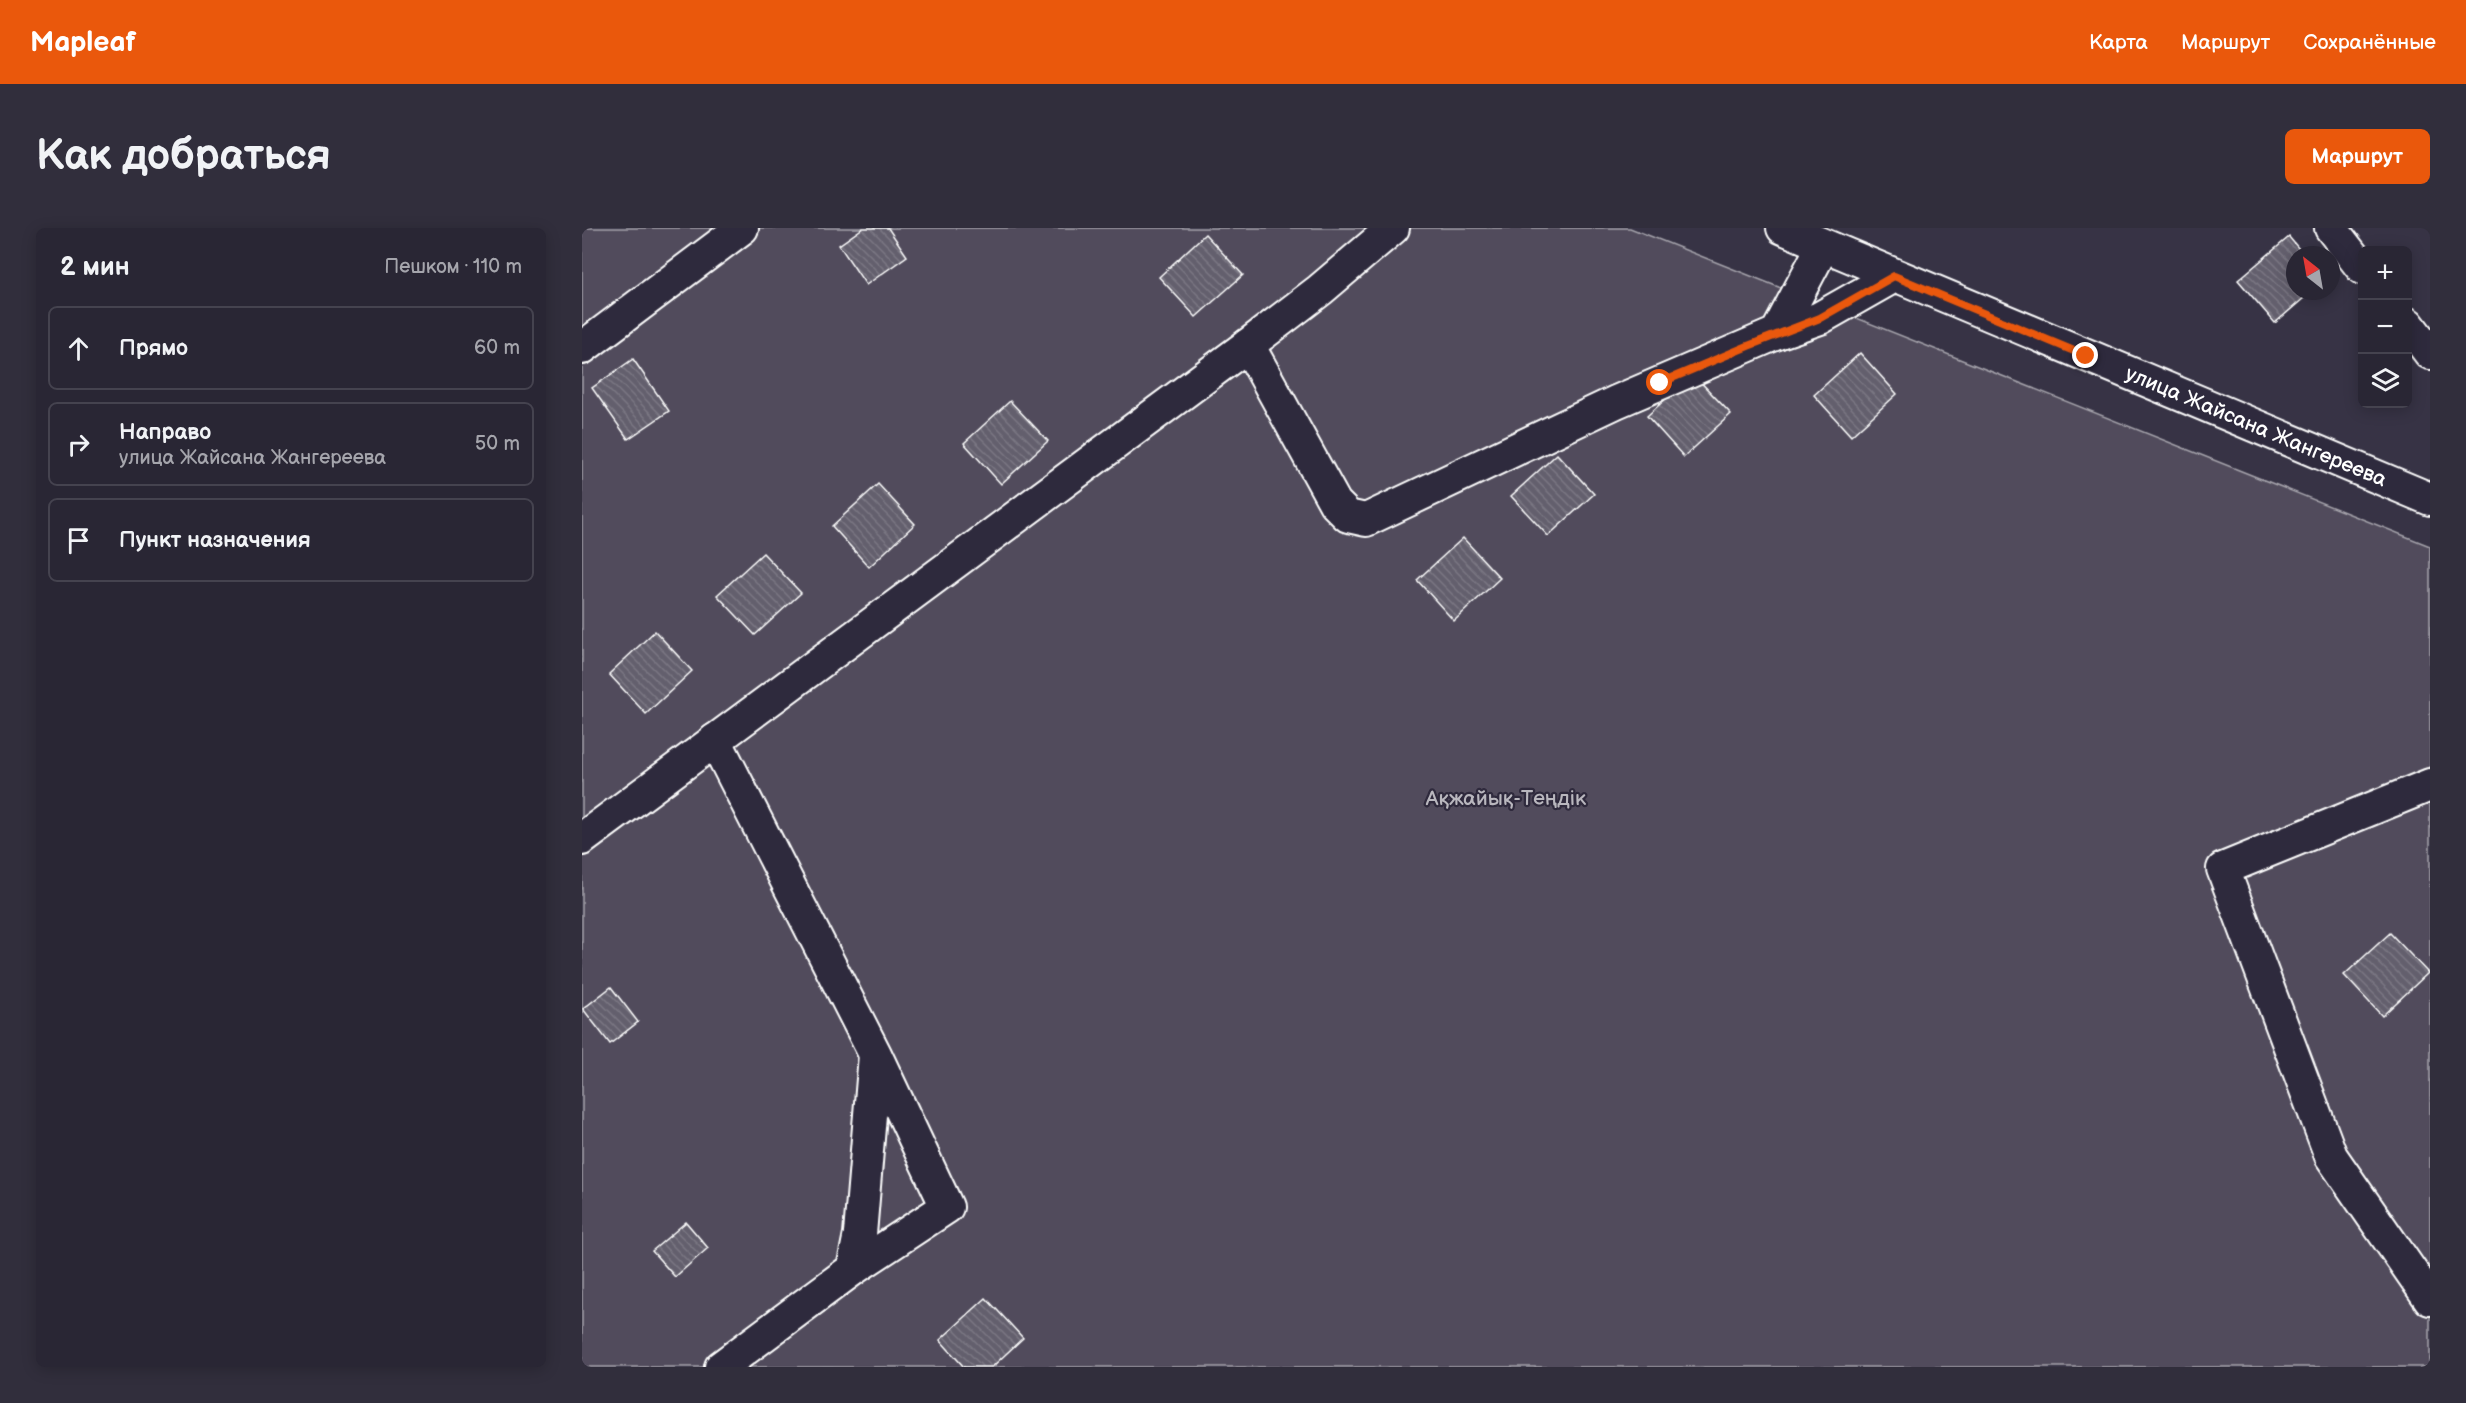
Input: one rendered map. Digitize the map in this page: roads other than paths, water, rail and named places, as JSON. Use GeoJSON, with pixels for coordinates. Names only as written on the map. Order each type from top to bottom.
{"type":"FeatureCollection","features":[{"type":"Feature","properties":{"kind":"street"},"geometry":{"type":"LineString","coordinates":[[582,348],[742,228]]}},
{"type":"Feature","properties":{"kind":"street"},"geometry":{"type":"LineString","coordinates":[[582,839],[1248,345],[1320,290],[1393,228]]}},
{"type":"Feature","properties":{"kind":"street","name":"улица Жайсана Жангереева"},"geometry":{"type":"LineString","coordinates":[[1783,228],[2430,498]]}},
{"type":"Feature","properties":{"kind":"street"},"geometry":{"type":"LineString","coordinates":[[2331,228],[2358,263]]}},
{"type":"Feature","properties":{"kind":"street"},"geometry":{"type":"LineString","coordinates":[[1777,333],[1823,246]]}},
{"type":"Feature","properties":{"kind":"street"},"geometry":{"type":"LineString","coordinates":[[1248,345],[1335,503],[1348,516],[1366,520],[1616,402],[1777,333],[1820,318],[1894,276]]}},
{"type":"Feature","properties":{"kind":"street"},"geometry":{"type":"LineString","coordinates":[[2412,329],[2430,353]]}},
{"type":"Feature","properties":{"kind":"street"},"geometry":{"type":"LineString","coordinates":[[715,740],[875,1054],[947,1207],[854,1269],[721,1367]]}},
{"type":"Feature","properties":{"kind":"street"},"geometry":{"type":"LineString","coordinates":[[2430,785],[2223,869],[2331,1156],[2430,1299]]}},
{"type":"Feature","properties":{"kind":"street"},"geometry":{"type":"LineString","coordinates":[[854,1269],[860,1234],[875,1054]]}},
{"type":"Feature","properties":{"kind":"park label","name":"Ақжайық-Теңдік"},"geometry":{"type":"Point","coordinates":[1506,798]}}]}
